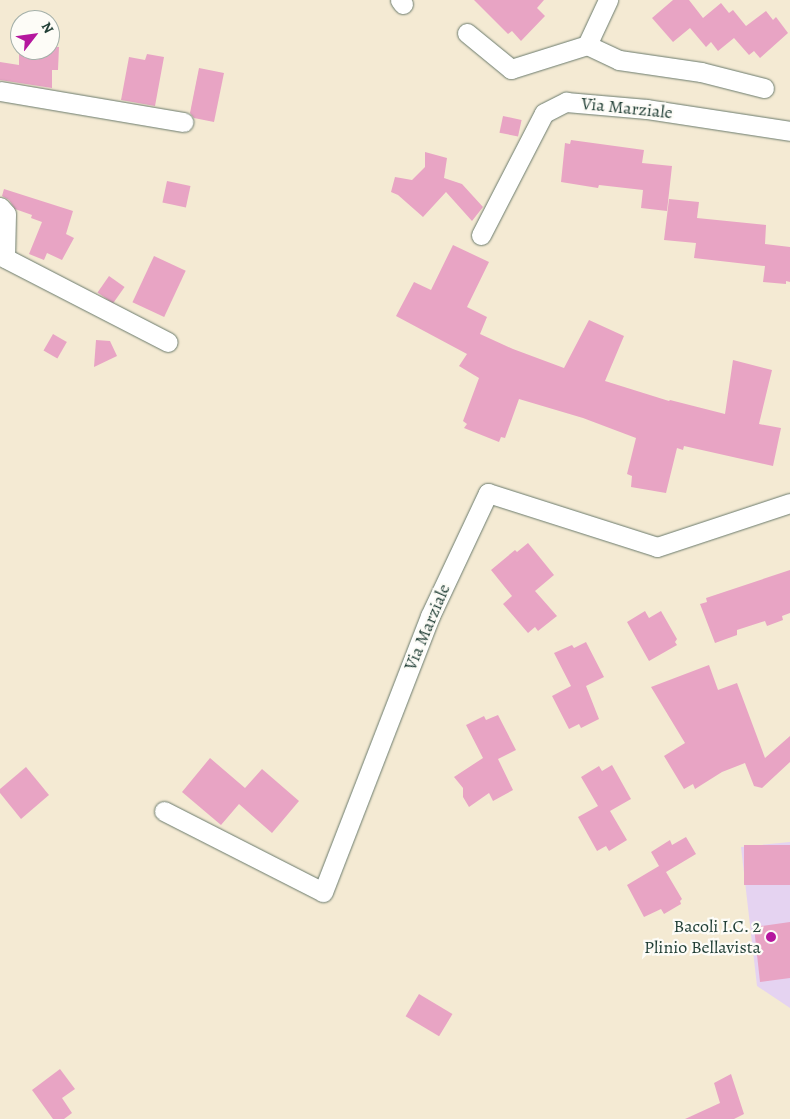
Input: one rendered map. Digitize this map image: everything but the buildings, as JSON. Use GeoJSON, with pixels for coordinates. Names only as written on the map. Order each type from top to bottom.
{"type":"FeatureCollection","features":[{"type":"Feature","properties":{"kind":"street"},"geometry":{"type":"LineString","coordinates":[[587,45],[608,0]]}},
{"type":"Feature","properties":{"kind":"street"},"geometry":{"type":"LineString","coordinates":[[468,33],[511,69],[587,45],[620,60],[701,72],[764,88]]}},
{"type":"Feature","properties":{"kind":"street"},"geometry":{"type":"LineString","coordinates":[[0,91],[183,122]]}},
{"type":"Feature","properties":{"kind":"street","name":"Via Marziale"},"geometry":{"type":"LineString","coordinates":[[481,235],[544,113],[566,102],[647,108],[790,130]]}},
{"type":"Feature","properties":{"kind":"street"},"geometry":{"type":"LineString","coordinates":[[0,206],[6,214],[5,258],[168,342]]}},
{"type":"Feature","properties":{"kind":"street","name":"Via Marziale"},"geometry":{"type":"LineString","coordinates":[[164,811],[323,892],[430,616],[488,493],[657,547],[790,504]]}},
{"type":"Feature","properties":{"kind":"shaded area","name":"Bacoli I.C. 2 Plinio Bellavista"},"geometry":{"type":"Polygon","coordinates":[[[790,842],[790,1008],[757,986],[741,847],[790,842]]]}},
{"type":"Feature","properties":{"kind":"place","name":"Bacoli I.C. 2 Plinio Bellavista"},"geometry":{"type":"Point","coordinates":[771,937]}}]}
